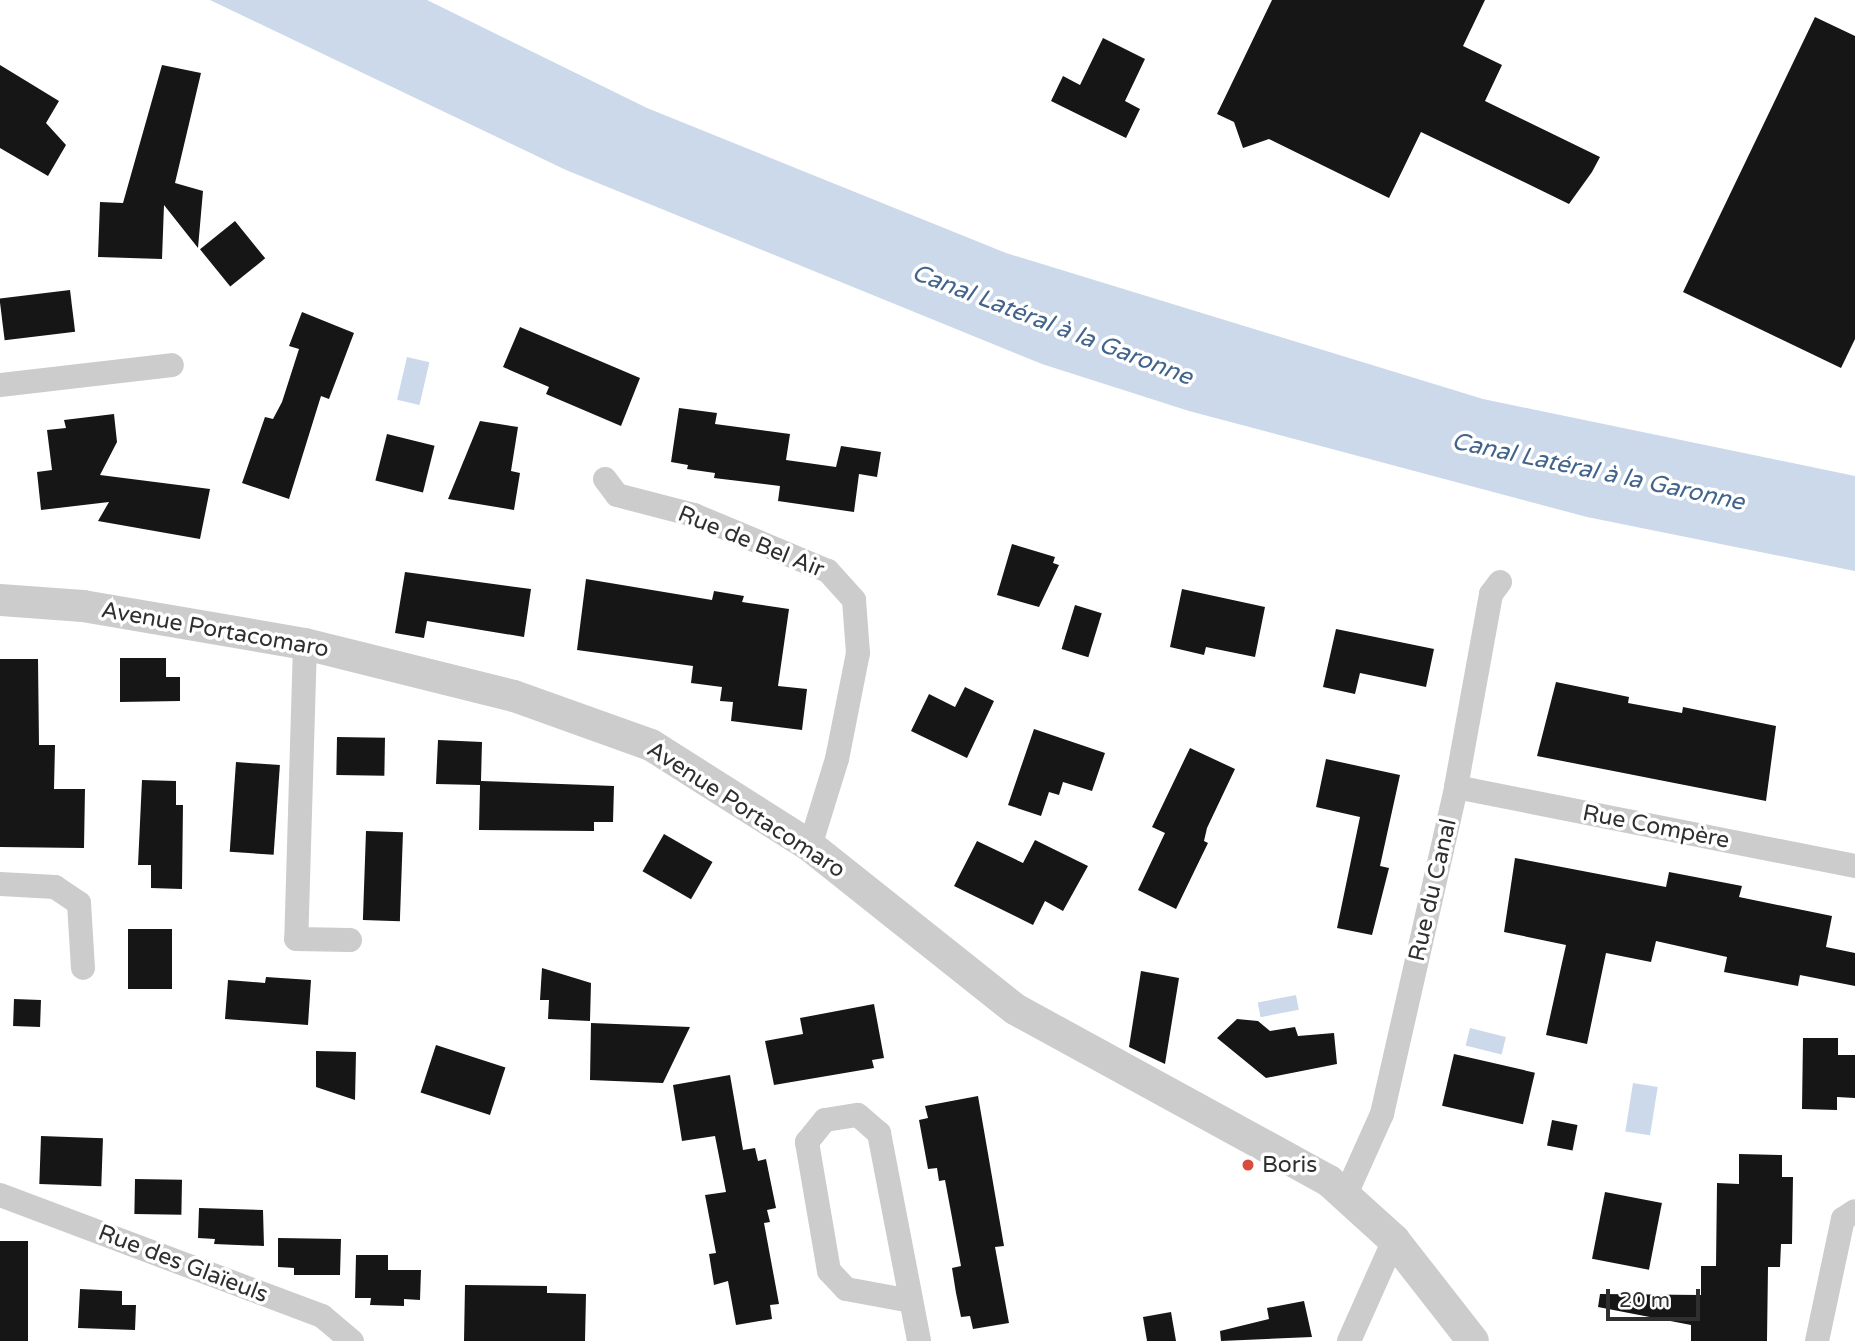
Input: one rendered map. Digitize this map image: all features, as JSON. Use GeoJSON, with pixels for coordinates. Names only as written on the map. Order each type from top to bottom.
{"type":"FeatureCollection","features":[{"type":"Feature","properties":{"kind":"street"},"geometry":{"type":"LineString","coordinates":[[0,386],[172,365]]}},
{"type":"Feature","properties":{"kind":"street","name":"Rue de Bel Air"},"geometry":{"type":"LineString","coordinates":[[605,480],[617,495],[694,515],[828,571],[854,600],[858,653],[837,759],[810,846]]}},
{"type":"Feature","properties":{"kind":"street","name":"Rue du Canal"},"geometry":{"type":"LineString","coordinates":[[1346,1194],[1382,1114],[1456,787],[1492,594],[1500,582]]}},
{"type":"Feature","properties":{"kind":"street","name":"Avenue Portacomaro"},"geometry":{"type":"LineString","coordinates":[[0,600],[83,606],[305,644],[513,696],[651,745],[810,846],[1016,1009],[1346,1194],[1394,1240],[1473,1341]]}},
{"type":"Feature","properties":{"kind":"street"},"geometry":{"type":"LineString","coordinates":[[305,644],[296,939],[349,940]]}},
{"type":"Feature","properties":{"kind":"street","name":"Rue Compère"},"geometry":{"type":"LineString","coordinates":[[1456,787],[1855,866]]}},
{"type":"Feature","properties":{"kind":"street"},"geometry":{"type":"LineString","coordinates":[[0,884],[55,887],[79,903],[83,968]]}},
{"type":"Feature","properties":{"kind":"street"},"geometry":{"type":"LineString","coordinates":[[911,1301],[846,1289],[829,1271],[807,1142],[825,1121],[858,1115],[879,1133],[919,1341]]}},
{"type":"Feature","properties":{"kind":"street","name":"Rue des Glaïeuls"},"geometry":{"type":"LineString","coordinates":[[3,1198],[322,1317],[352,1341]]}},
{"type":"Feature","properties":{"kind":"street"},"geometry":{"type":"LineString","coordinates":[[1817,1341],[1843,1219],[1855,1211]]}},
{"type":"Feature","properties":{"kind":"street"},"geometry":{"type":"LineString","coordinates":[[1349,1341],[1394,1240]]}},
{"type":"Feature","properties":{"kind":"water","name":"Canal Latéral à la Garonne"},"geometry":{"type":"Polygon","coordinates":[[[210,0],[427,0],[647,108],[1006,253],[1483,399],[1855,476],[1855,571],[1587,517],[1189,411],[1042,364],[566,170],[210,0]]]}},
{"type":"Feature","properties":{"kind":"water"},"geometry":{"type":"Polygon","coordinates":[[[407,357],[429,362],[420,405],[397,400],[407,357]]]}},
{"type":"Feature","properties":{"kind":"water"},"geometry":{"type":"Polygon","coordinates":[[[1296,995],[1299,1010],[1261,1017],[1258,1002],[1296,995]]]}},
{"type":"Feature","properties":{"kind":"water"},"geometry":{"type":"Polygon","coordinates":[[[1470,1028],[1506,1037],[1502,1054],[1466,1045],[1470,1028]]]}},
{"type":"Feature","properties":{"kind":"water"},"geometry":{"type":"Polygon","coordinates":[[[1633,1083],[1658,1087],[1650,1135],[1625,1131],[1633,1083]]]}},
{"type":"Feature","properties":{"kind":"building"},"geometry":{"type":"Polygon","coordinates":[[[1272,0],[1485,0],[1463,46],[1502,65],[1485,101],[1600,157],[1569,204],[1421,132],[1389,198],[1269,139],[1243,148],[1234,122],[1217,114],[1272,0]]]}},
{"type":"Feature","properties":{"kind":"building"},"geometry":{"type":"Polygon","coordinates":[[[1815,17],[1855,36],[1855,339],[1841,368],[1683,292],[1815,17]]]}},
{"type":"Feature","properties":{"kind":"building"},"geometry":{"type":"Polygon","coordinates":[[[1103,38],[1145,59],[1125,101],[1140,109],[1126,138],[1051,101],[1063,76],[1080,85],[1103,38]]]}},
{"type":"Feature","properties":{"kind":"building"},"geometry":{"type":"Polygon","coordinates":[[[0,65],[59,101],[46,123],[66,145],[48,176],[0,148],[0,65]]]}},
{"type":"Feature","properties":{"kind":"building"},"geometry":{"type":"Polygon","coordinates":[[[162,65],[201,73],[175,183],[203,191],[198,248],[164,205],[162,259],[98,257],[100,202],[123,203],[162,65]]]}},
{"type":"Feature","properties":{"kind":"building"},"geometry":{"type":"Polygon","coordinates":[[[235,221],[265,258],[230,287],[200,249],[235,221]]]}},
{"type":"Feature","properties":{"kind":"building"},"geometry":{"type":"Polygon","coordinates":[[[70,290],[75,332],[5,340],[0,299],[70,290]]]}},
{"type":"Feature","properties":{"kind":"building"},"geometry":{"type":"Polygon","coordinates":[[[302,312],[354,333],[329,399],[321,396],[289,499],[242,483],[265,417],[273,419],[282,402],[299,349],[289,346],[302,312]]]}},
{"type":"Feature","properties":{"kind":"building"},"geometry":{"type":"Polygon","coordinates":[[[520,327],[640,378],[621,426],[546,394],[549,387],[503,367],[520,327]]]}},
{"type":"Feature","properties":{"kind":"building"},"geometry":{"type":"Polygon","coordinates":[[[679,408],[717,413],[715,424],[790,434],[786,460],[836,467],[841,446],[881,452],[877,477],[859,474],[854,512],[778,501],[780,486],[714,478],[715,473],[687,469],[688,465],[671,462],[679,408]]]}},
{"type":"Feature","properties":{"kind":"building"},"geometry":{"type":"Polygon","coordinates":[[[114,414],[117,442],[100,475],[210,489],[200,539],[98,521],[109,502],[41,510],[37,472],[52,470],[47,430],[66,428],[64,420],[114,414]]]}},
{"type":"Feature","properties":{"kind":"building"},"geometry":{"type":"Polygon","coordinates":[[[480,421],[518,427],[511,471],[520,473],[514,510],[448,499],[480,421]]]}},
{"type":"Feature","properties":{"kind":"building"},"geometry":{"type":"Polygon","coordinates":[[[387,434],[435,446],[423,492],[375,481],[387,434]]]}},
{"type":"Feature","properties":{"kind":"building"},"geometry":{"type":"Polygon","coordinates":[[[1012,544],[1055,557],[1053,563],[1059,565],[1039,607],[997,595],[1012,544]]]}},
{"type":"Feature","properties":{"kind":"building"},"geometry":{"type":"Polygon","coordinates":[[[405,572],[531,589],[524,637],[427,621],[424,638],[395,633],[405,572]]]}},
{"type":"Feature","properties":{"kind":"building"},"geometry":{"type":"Polygon","coordinates":[[[586,579],[712,600],[714,591],[744,596],[742,602],[789,609],[778,686],[807,689],[802,730],[731,721],[733,702],[720,701],[722,687],[691,683],[693,666],[577,650],[586,579]]]}},
{"type":"Feature","properties":{"kind":"building"},"geometry":{"type":"Polygon","coordinates":[[[1182,589],[1265,607],[1255,657],[1206,647],[1204,655],[1170,647],[1182,589]]]}},
{"type":"Feature","properties":{"kind":"building"},"geometry":{"type":"Polygon","coordinates":[[[1075,605],[1102,613],[1088,657],[1062,649],[1075,605]]]}},
{"type":"Feature","properties":{"kind":"building"},"geometry":{"type":"Polygon","coordinates":[[[1336,629],[1434,649],[1426,687],[1360,673],[1355,694],[1323,687],[1336,629]]]}},
{"type":"Feature","properties":{"kind":"building"},"geometry":{"type":"Polygon","coordinates":[[[120,658],[166,658],[166,677],[180,677],[180,701],[120,702],[120,658]]]}},
{"type":"Feature","properties":{"kind":"building"},"geometry":{"type":"Polygon","coordinates":[[[0,659],[38,659],[39,745],[55,745],[54,789],[85,789],[84,848],[0,847],[0,659]]]}},
{"type":"Feature","properties":{"kind":"building"},"geometry":{"type":"Polygon","coordinates":[[[1556,682],[1629,697],[1628,703],[1682,713],[1683,707],[1776,726],[1766,801],[1537,756],[1556,682]]]}},
{"type":"Feature","properties":{"kind":"building"},"geometry":{"type":"Polygon","coordinates":[[[965,687],[994,701],[967,758],[911,731],[929,694],[955,707],[965,687]]]}},
{"type":"Feature","properties":{"kind":"building"},"geometry":{"type":"Polygon","coordinates":[[[1034,729],[1105,753],[1092,791],[1063,782],[1059,795],[1049,792],[1041,816],[1008,805],[1034,729]]]}},
{"type":"Feature","properties":{"kind":"building"},"geometry":{"type":"Polygon","coordinates":[[[337,737],[385,738],[384,776],[336,775],[337,737]]]}},
{"type":"Feature","properties":{"kind":"building"},"geometry":{"type":"Polygon","coordinates":[[[438,740],[482,742],[481,781],[614,786],[613,822],[594,822],[594,831],[479,830],[480,785],[436,784],[438,740]]]}},
{"type":"Feature","properties":{"kind":"building"},"geometry":{"type":"Polygon","coordinates":[[[1190,748],[1235,769],[1207,828],[1204,841],[1208,843],[1176,909],[1138,890],[1165,833],[1152,827],[1190,748]]]}},
{"type":"Feature","properties":{"kind":"building"},"geometry":{"type":"Polygon","coordinates":[[[1326,759],[1400,775],[1380,866],[1389,868],[1372,935],[1337,928],[1360,817],[1316,807],[1326,759]]]}},
{"type":"Feature","properties":{"kind":"building"},"geometry":{"type":"Polygon","coordinates":[[[236,762],[280,765],[274,855],[230,852],[236,762]]]}},
{"type":"Feature","properties":{"kind":"building"},"geometry":{"type":"Polygon","coordinates":[[[142,780],[176,781],[176,805],[183,805],[182,889],[151,888],[151,865],[138,865],[142,780]]]}},
{"type":"Feature","properties":{"kind":"building"},"geometry":{"type":"Polygon","coordinates":[[[366,831],[403,832],[400,921],[363,920],[366,831]]]}},
{"type":"Feature","properties":{"kind":"building"},"geometry":{"type":"Polygon","coordinates":[[[664,834],[712,862],[691,899],[642,871],[664,834]]]}},
{"type":"Feature","properties":{"kind":"building"},"geometry":{"type":"Polygon","coordinates":[[[1035,840],[1088,866],[1063,911],[1045,901],[1033,925],[954,886],[977,841],[1023,863],[1035,840]]]}},
{"type":"Feature","properties":{"kind":"building"},"geometry":{"type":"Polygon","coordinates":[[[1515,858],[1666,887],[1669,872],[1742,886],[1739,897],[1832,916],[1826,947],[1855,953],[1855,986],[1800,975],[1798,986],[1724,972],[1727,957],[1656,941],[1651,962],[1606,953],[1587,1044],[1546,1035],[1566,945],[1504,932],[1515,858]]]}},
{"type":"Feature","properties":{"kind":"building"},"geometry":{"type":"Polygon","coordinates":[[[128,929],[172,929],[172,989],[128,989],[128,929]]]}},
{"type":"Feature","properties":{"kind":"building"},"geometry":{"type":"Polygon","coordinates":[[[542,968],[591,983],[590,1021],[548,1019],[549,1000],[540,1000],[542,968]]]}},
{"type":"Feature","properties":{"kind":"building"},"geometry":{"type":"Polygon","coordinates":[[[1141,971],[1179,978],[1165,1064],[1129,1047],[1141,971]]]}},
{"type":"Feature","properties":{"kind":"building"},"geometry":{"type":"Polygon","coordinates":[[[266,977],[311,980],[308,1025],[225,1019],[228,980],[265,983],[266,977]]]}},
{"type":"Feature","properties":{"kind":"building"},"geometry":{"type":"Polygon","coordinates":[[[14,999],[41,1000],[40,1027],[13,1026],[14,999]]]}},
{"type":"Feature","properties":{"kind":"building"},"geometry":{"type":"Polygon","coordinates":[[[874,1004],[884,1058],[872,1060],[874,1068],[774,1085],[765,1041],[803,1034],[800,1018],[874,1004]]]}},
{"type":"Feature","properties":{"kind":"building"},"geometry":{"type":"Polygon","coordinates":[[[1237,1019],[1258,1021],[1270,1031],[1295,1027],[1298,1036],[1334,1033],[1337,1064],[1266,1078],[1217,1038],[1237,1019]]]}},
{"type":"Feature","properties":{"kind":"building"},"geometry":{"type":"Polygon","coordinates":[[[591,1023],[690,1027],[663,1083],[590,1080],[591,1023]]]}},
{"type":"Feature","properties":{"kind":"building"},"geometry":{"type":"Polygon","coordinates":[[[1803,1038],[1838,1038],[1838,1055],[1855,1055],[1855,1098],[1837,1097],[1837,1110],[1802,1109],[1803,1038]]]}},
{"type":"Feature","properties":{"kind":"building"},"geometry":{"type":"Polygon","coordinates":[[[436,1045],[505,1068],[490,1115],[421,1093],[436,1045]]]}},
{"type":"Feature","properties":{"kind":"building"},"geometry":{"type":"Polygon","coordinates":[[[316,1051],[356,1052],[355,1100],[316,1087],[316,1051]]]}},
{"type":"Feature","properties":{"kind":"building"},"geometry":{"type":"Polygon","coordinates":[[[1454,1054],[1535,1073],[1523,1124],[1442,1106],[1454,1054]]]}},
{"type":"Feature","properties":{"kind":"building"},"geometry":{"type":"Polygon","coordinates":[[[730,1075],[743,1150],[755,1148],[758,1161],[766,1159],[776,1208],[767,1210],[770,1222],[764,1223],[779,1304],[770,1305],[772,1319],[736,1325],[728,1281],[714,1285],[709,1254],[716,1253],[705,1195],[726,1192],[715,1136],[682,1141],[673,1085],[730,1075]]]}},
{"type":"Feature","properties":{"kind":"building"},"geometry":{"type":"Polygon","coordinates":[[[978,1096],[1004,1246],[995,1247],[1009,1323],[973,1329],[970,1316],[961,1317],[956,1293],[952,1268],[961,1266],[945,1180],[939,1181],[937,1168],[928,1169],[919,1120],[928,1118],[925,1106],[978,1096]]]}},
{"type":"Feature","properties":{"kind":"building"},"geometry":{"type":"Polygon","coordinates":[[[1552,1120],[1578,1125],[1573,1150],[1547,1146],[1552,1120]]]}},
{"type":"Feature","properties":{"kind":"building"},"geometry":{"type":"Polygon","coordinates":[[[41,1136],[103,1138],[101,1186],[39,1184],[41,1136]]]}},
{"type":"Feature","properties":{"kind":"building"},"geometry":{"type":"Polygon","coordinates":[[[1739,1154],[1782,1155],[1782,1177],[1793,1177],[1792,1244],[1781,1244],[1780,1267],[1768,1267],[1767,1341],[1691,1341],[1691,1325],[1598,1307],[1600,1294],[1701,1295],[1701,1266],[1716,1266],[1717,1183],[1739,1184],[1739,1154]]]}},
{"type":"Feature","properties":{"kind":"building"},"geometry":{"type":"Polygon","coordinates":[[[135,1179],[182,1180],[181,1215],[134,1214],[135,1179]]]}},
{"type":"Feature","properties":{"kind":"building"},"geometry":{"type":"Polygon","coordinates":[[[1605,1192],[1662,1203],[1649,1270],[1592,1259],[1605,1192]]]}},
{"type":"Feature","properties":{"kind":"building"},"geometry":{"type":"Polygon","coordinates":[[[199,1208],[263,1210],[264,1246],[214,1244],[215,1239],[198,1238],[199,1208]]]}},
{"type":"Feature","properties":{"kind":"building"},"geometry":{"type":"Polygon","coordinates":[[[278,1238],[341,1239],[340,1275],[294,1275],[294,1268],[278,1267],[278,1238]]]}},
{"type":"Feature","properties":{"kind":"building"},"geometry":{"type":"Polygon","coordinates":[[[0,1241],[28,1241],[28,1341],[0,1341],[0,1241]]]}},
{"type":"Feature","properties":{"kind":"building"},"geometry":{"type":"Polygon","coordinates":[[[356,1255],[388,1255],[388,1270],[421,1270],[420,1300],[404,1299],[404,1306],[370,1305],[371,1298],[355,1298],[356,1255]]]}},
{"type":"Feature","properties":{"kind":"building"},"geometry":{"type":"Polygon","coordinates":[[[465,1285],[547,1286],[547,1293],[586,1294],[585,1341],[464,1341],[465,1285]]]}},
{"type":"Feature","properties":{"kind":"building"},"geometry":{"type":"Polygon","coordinates":[[[80,1289],[122,1291],[122,1305],[136,1305],[135,1330],[78,1328],[80,1289]]]}},
{"type":"Feature","properties":{"kind":"building"},"geometry":{"type":"Polygon","coordinates":[[[1304,1301],[1312,1337],[1221,1341],[1220,1331],[1269,1319],[1267,1308],[1304,1301]]]}},
{"type":"Feature","properties":{"kind":"building"},"geometry":{"type":"Polygon","coordinates":[[[1171,1312],[1176,1341],[1147,1341],[1143,1317],[1171,1312]]]}},
{"type":"Feature","properties":{"kind":"place","name":"Boris"},"geometry":{"type":"Point","coordinates":[1248,1165]}}]}
